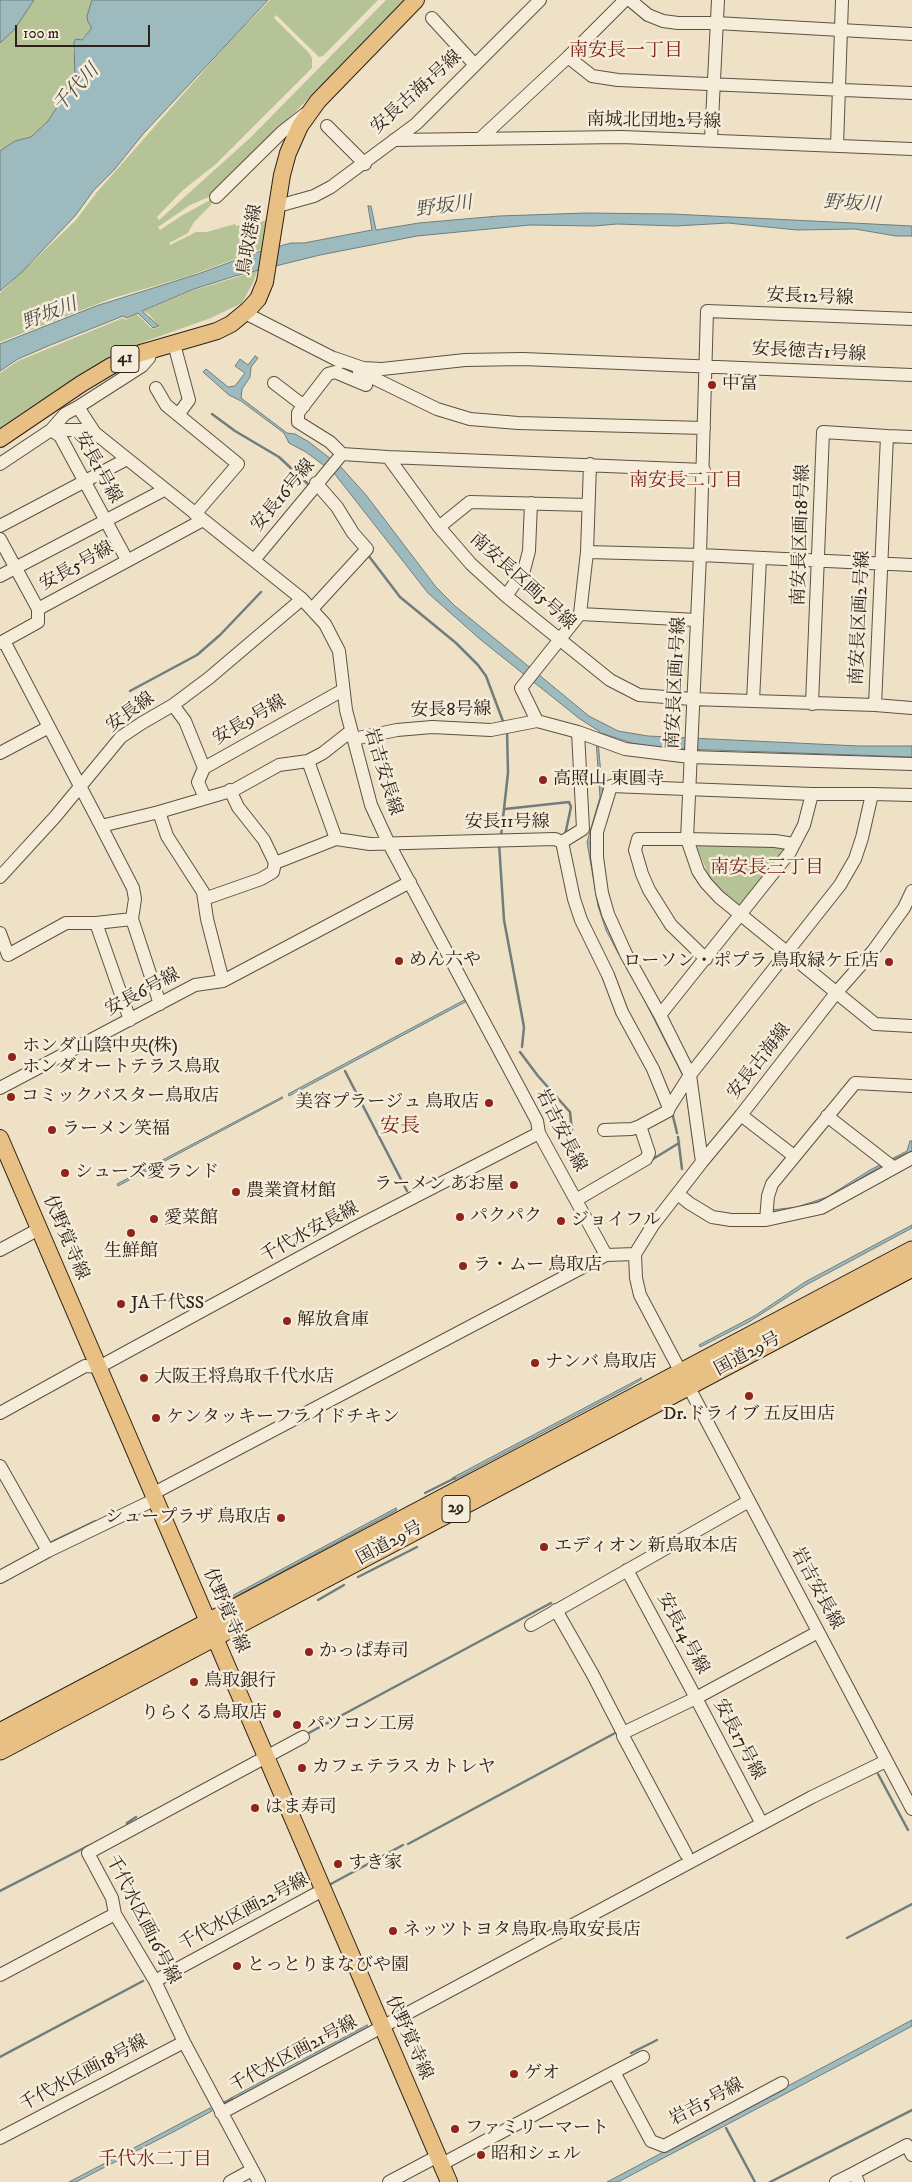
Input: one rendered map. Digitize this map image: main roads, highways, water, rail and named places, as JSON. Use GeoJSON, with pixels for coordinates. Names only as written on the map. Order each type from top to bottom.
{"type":"FeatureCollection","features":[{"type":"Feature","properties":{"kind":"highway","name":"国道29号"},"geometry":{"type":"LineString","coordinates":[[685,1380],[912,1252]]}},
{"type":"Feature","properties":{"kind":"highway","name":"国道29号"},"geometry":{"type":"LineString","coordinates":[[0,1750],[212,1630],[685,1380],[912,1267]]}},
{"type":"Feature","properties":{"kind":"highway","name":"国道29号"},"geometry":{"type":"LineString","coordinates":[[0,1733],[212,1630]]}},
{"type":"Feature","properties":{"kind":"main road","name":"鳥取港線"},"geometry":{"type":"LineString","coordinates":[[0,439],[81,384],[120,362],[151,350],[217,331],[246,313],[258,299],[267,275],[288,153],[300,126],[311,109],[416,0]]}},
{"type":"Feature","properties":{"kind":"main road","name":"伏野覚寺線"},"geometry":{"type":"LineString","coordinates":[[0,1138],[5,1161],[39,1229],[449,2182]]}},
{"type":"Feature","properties":{"kind":"water"},"geometry":{"type":"Polygon","coordinates":[[[0,0],[34,0],[14,30],[0,43],[0,0]]]}},
{"type":"Feature","properties":{"kind":"water","name":"千代川"},"geometry":{"type":"Polygon","coordinates":[[[92,0],[268,0],[144,133],[114,170],[94,190],[75,216],[22,272],[0,291],[0,151],[15,141],[31,137],[48,121],[75,80],[74,42],[76,39],[82,40],[91,29],[87,16],[92,0]]]}},
{"type":"Feature","properties":{"kind":"water"},"geometry":{"type":"Polygon","coordinates":[[[368,206],[371,206],[376,230],[419,223],[499,216],[586,213],[672,214],[912,226],[912,236],[896,236],[855,229],[797,230],[728,223],[676,226],[617,224],[594,226],[530,225],[417,236],[320,255],[235,276],[194,289],[142,311],[159,326],[153,328],[138,313],[127,318],[123,316],[18,359],[0,371],[0,344],[96,306],[198,274],[258,252],[291,243],[304,243],[372,230],[368,206]]]}},
{"type":"Feature","properties":{"kind":"water"},"geometry":{"type":"Polygon","coordinates":[[[255,356],[258,358],[251,367],[250,377],[242,389],[241,398],[287,433],[295,434],[309,442],[340,466],[366,495],[436,587],[455,606],[589,716],[618,731],[648,736],[859,746],[912,746],[912,757],[656,748],[635,744],[601,733],[599,736],[599,731],[580,719],[481,640],[428,593],[334,473],[306,452],[289,443],[284,433],[241,401],[229,395],[203,372],[206,369],[228,387],[235,386],[245,373],[235,366],[240,359],[248,365],[255,356]]]}},
{"type":"Feature","properties":{"kind":"water"},"geometry":{"type":"Polygon","coordinates":[[[596,740],[598,741],[603,797],[590,842],[595,878],[686,1077],[695,1157],[684,1078],[628,968],[606,930],[598,906],[587,842],[600,797],[596,740]]]}},
{"type":"Feature","properties":{"kind":"water"},"geometry":{"type":"Polygon","coordinates":[[[468,998],[469,1000],[289,1096],[288,1094],[468,998]]]}},
{"type":"Feature","properties":{"kind":"water"},"geometry":{"type":"Polygon","coordinates":[[[283,1098],[118,1186],[117,1184],[283,1098]]]}},
{"type":"Feature","properties":{"kind":"water"},"geometry":{"type":"Polygon","coordinates":[[[910,1141],[912,1141],[912,1151],[891,1160],[827,1199],[796,1209],[771,1212],[771,1210],[797,1207],[827,1197],[870,1170],[907,1151],[910,1141]]]}},
{"type":"Feature","properties":{"kind":"water"},"geometry":{"type":"Polygon","coordinates":[[[912,1225],[912,1228],[806,1285],[749,1322],[700,1347],[699,1345],[756,1315],[805,1282],[912,1225]]]}},
{"type":"Feature","properties":{"kind":"water"},"geometry":{"type":"Polygon","coordinates":[[[641,1378],[627,1388],[454,1480],[452,1478],[641,1378]]]}},
{"type":"Feature","properties":{"kind":"water"},"geometry":{"type":"Polygon","coordinates":[[[396,1508],[397,1510],[231,1599],[230,1597],[396,1508]]]}},
{"type":"Feature","properties":{"kind":"water"},"geometry":{"type":"Polygon","coordinates":[[[912,2020],[912,2026],[855,2057],[618,2182],[607,2182],[912,2020]]]}},
{"type":"Feature","properties":{"kind":"water"},"geometry":{"type":"Polygon","coordinates":[[[367,2025],[369,2028],[230,2102],[229,2099],[367,2025]]]}},
{"type":"Feature","properties":{"kind":"water"},"geometry":{"type":"Polygon","coordinates":[[[210,2108],[212,2111],[177,2130],[76,2182],[69,2182],[210,2108]]]}},
{"type":"Feature","properties":{"kind":"waterway"},"geometry":{"type":"LineString","coordinates":[[212,414],[235,431],[279,457],[309,485]]}},
{"type":"Feature","properties":{"kind":"waterway"},"geometry":{"type":"LineString","coordinates":[[368,555],[400,597],[456,643],[478,665],[486,676],[504,724]]}},
{"type":"Feature","properties":{"kind":"waterway"},"geometry":{"type":"LineString","coordinates":[[130,691],[197,655],[220,635],[261,592]]}},
{"type":"Feature","properties":{"kind":"waterway"},"geometry":{"type":"LineString","coordinates":[[501,836],[508,773],[507,730]]}},
{"type":"Feature","properties":{"kind":"waterway"},"geometry":{"type":"LineString","coordinates":[[505,809],[569,802],[571,807],[565,835]]}},
{"type":"Feature","properties":{"kind":"waterway"},"geometry":{"type":"LineString","coordinates":[[499,843],[504,920],[524,1027],[522,1047]]}},
{"type":"Feature","properties":{"kind":"waterway"},"geometry":{"type":"LineString","coordinates":[[520,1052],[538,1076],[570,1112],[572,1131]]}},
{"type":"Feature","properties":{"kind":"waterway"},"geometry":{"type":"LineString","coordinates":[[345,1071],[407,1191]]}},
{"type":"Feature","properties":{"kind":"waterway"},"geometry":{"type":"LineString","coordinates":[[672,1112],[677,1133]]}},
{"type":"Feature","properties":{"kind":"waterway"},"geometry":{"type":"LineString","coordinates":[[678,1137],[682,1169]]}},
{"type":"Feature","properties":{"kind":"waterway"},"geometry":{"type":"LineString","coordinates":[[653,1159],[679,1143]]}},
{"type":"Feature","properties":{"kind":"waterway"},"geometry":{"type":"LineString","coordinates":[[425,1493],[455,1478]]}},
{"type":"Feature","properties":{"kind":"waterway"},"geometry":{"type":"LineString","coordinates":[[52,1542],[96,1521]]}},
{"type":"Feature","properties":{"kind":"waterway"},"geometry":{"type":"LineString","coordinates":[[358,1577],[417,1547]]}},
{"type":"Feature","properties":{"kind":"waterway"},"geometry":{"type":"LineString","coordinates":[[318,1600],[344,1585]]}},
{"type":"Feature","properties":{"kind":"waterway"},"geometry":{"type":"LineString","coordinates":[[305,1735],[551,1603]]}},
{"type":"Feature","properties":{"kind":"waterway"},"geometry":{"type":"LineString","coordinates":[[408,1844],[617,1732]]}},
{"type":"Feature","properties":{"kind":"waterway"},"geometry":{"type":"LineString","coordinates":[[878,1774],[908,1830]]}},
{"type":"Feature","properties":{"kind":"waterway"},"geometry":{"type":"LineString","coordinates":[[127,1823],[136,1817]]}},
{"type":"Feature","properties":{"kind":"waterway"},"geometry":{"type":"LineString","coordinates":[[329,1885],[403,1845]]}},
{"type":"Feature","properties":{"kind":"waterway"},"geometry":{"type":"LineString","coordinates":[[0,1891],[88,1846]]}},
{"type":"Feature","properties":{"kind":"waterway"},"geometry":{"type":"LineString","coordinates":[[847,1938],[912,1904]]}},
{"type":"Feature","properties":{"kind":"waterway"},"geometry":{"type":"LineString","coordinates":[[0,2057],[143,1981]]}},
{"type":"Feature","properties":{"kind":"waterway"},"geometry":{"type":"LineString","coordinates":[[631,2053],[657,2040]]}},
{"type":"Feature","properties":{"kind":"waterway"},"geometry":{"type":"LineString","coordinates":[[221,2104],[232,2099]]}},
{"type":"Feature","properties":{"kind":"waterway"},"geometry":{"type":"LineString","coordinates":[[770,2182],[912,2110]]}},
{"type":"Feature","properties":{"kind":"waterway"},"geometry":{"type":"LineString","coordinates":[[726,2128],[755,2182]]}},
{"type":"Feature","properties":{"kind":"place","name":"中富"},"geometry":{"type":"Point","coordinates":[712,385]}},
{"type":"Feature","properties":{"kind":"place","name":"高照山 東圓寺"},"geometry":{"type":"Point","coordinates":[543,780]}},
{"type":"Feature","properties":{"kind":"place","name":"めん六や"},"geometry":{"type":"Point","coordinates":[399,961]}},
{"type":"Feature","properties":{"kind":"place","name":"ローソン・ポプラ 鳥取緑ケ丘店"},"geometry":{"type":"Point","coordinates":[889,962]}},
{"type":"Feature","properties":{"kind":"place","name":"ホンダ山陰中央(株) ホンダオートテラス鳥取"},"geometry":{"type":"Point","coordinates":[12,1057]}},
{"type":"Feature","properties":{"kind":"place","name":"コミックバスター鳥取店"},"geometry":{"type":"Point","coordinates":[11,1097]}},
{"type":"Feature","properties":{"kind":"place","name":"美容プラージュ 鳥取店"},"geometry":{"type":"Point","coordinates":[489,1103]}},
{"type":"Feature","properties":{"kind":"place","name":"ラーメン笑福"},"geometry":{"type":"Point","coordinates":[52,1130]}},
{"type":"Feature","properties":{"kind":"place","name":"シューズ愛ランド"},"geometry":{"type":"Point","coordinates":[65,1173]}},
{"type":"Feature","properties":{"kind":"place","name":"ラーメン あお屋"},"geometry":{"type":"Point","coordinates":[514,1185]}},
{"type":"Feature","properties":{"kind":"place","name":"農業資材館"},"geometry":{"type":"Point","coordinates":[236,1192]}},
{"type":"Feature","properties":{"kind":"place","name":"パクパク"},"geometry":{"type":"Point","coordinates":[460,1217]}},
{"type":"Feature","properties":{"kind":"place","name":"愛菜館"},"geometry":{"type":"Point","coordinates":[154,1219]}},
{"type":"Feature","properties":{"kind":"place","name":"ジョイフル"},"geometry":{"type":"Point","coordinates":[561,1221]}},
{"type":"Feature","properties":{"kind":"place","name":"生鮮館"},"geometry":{"type":"Point","coordinates":[131,1233]}},
{"type":"Feature","properties":{"kind":"place","name":"ラ・ムー 鳥取店"},"geometry":{"type":"Point","coordinates":[463,1266]}},
{"type":"Feature","properties":{"kind":"place","name":"JA千代SS"},"geometry":{"type":"Point","coordinates":[121,1304]}},
{"type":"Feature","properties":{"kind":"place","name":"解放倉庫"},"geometry":{"type":"Point","coordinates":[287,1321]}},
{"type":"Feature","properties":{"kind":"place","name":"ナンバ 鳥取店"},"geometry":{"type":"Point","coordinates":[535,1363]}},
{"type":"Feature","properties":{"kind":"place","name":"大阪王将鳥取千代水店"},"geometry":{"type":"Point","coordinates":[144,1378]}},
{"type":"Feature","properties":{"kind":"place","name":"Dr.ドライブ 五反田店"},"geometry":{"type":"Point","coordinates":[749,1396]}},
{"type":"Feature","properties":{"kind":"place","name":"ケンタッキーフライドチキン"},"geometry":{"type":"Point","coordinates":[156,1418]}},
{"type":"Feature","properties":{"kind":"place","name":"シュープラザ 鳥取店"},"geometry":{"type":"Point","coordinates":[281,1518]}},
{"type":"Feature","properties":{"kind":"place","name":"エディオン 新鳥取本店"},"geometry":{"type":"Point","coordinates":[544,1547]}},
{"type":"Feature","properties":{"kind":"place","name":"かっぱ寿司"},"geometry":{"type":"Point","coordinates":[309,1652]}},
{"type":"Feature","properties":{"kind":"place","name":"鳥取銀行"},"geometry":{"type":"Point","coordinates":[194,1682]}},
{"type":"Feature","properties":{"kind":"place","name":"りらくる鳥取店"},"geometry":{"type":"Point","coordinates":[277,1714]}},
{"type":"Feature","properties":{"kind":"place","name":"パソコン工房"},"geometry":{"type":"Point","coordinates":[297,1725]}},
{"type":"Feature","properties":{"kind":"place","name":"カフェテラス カトレヤ"},"geometry":{"type":"Point","coordinates":[302,1768]}},
{"type":"Feature","properties":{"kind":"place","name":"はま寿司"},"geometry":{"type":"Point","coordinates":[255,1808]}},
{"type":"Feature","properties":{"kind":"place","name":"すき家"},"geometry":{"type":"Point","coordinates":[338,1864]}},
{"type":"Feature","properties":{"kind":"place","name":"ネッツトヨタ鳥取 鳥取安長店"},"geometry":{"type":"Point","coordinates":[393,1931]}},
{"type":"Feature","properties":{"kind":"place","name":"とっとりまなびや園"},"geometry":{"type":"Point","coordinates":[237,1966]}},
{"type":"Feature","properties":{"kind":"place","name":"ゲオ"},"geometry":{"type":"Point","coordinates":[514,2074]}},
{"type":"Feature","properties":{"kind":"place","name":"ファミリーマート"},"geometry":{"type":"Point","coordinates":[455,2129]}},
{"type":"Feature","properties":{"kind":"place","name":"昭和シェル"},"geometry":{"type":"Point","coordinates":[481,2155]}},
{"type":"Feature","properties":{"kind":"district","name":"南安長一丁目"},"geometry":{"type":"Point","coordinates":[626,52]}},
{"type":"Feature","properties":{"kind":"district","name":"南安長二丁目"},"geometry":{"type":"Point","coordinates":[686,482]}},
{"type":"Feature","properties":{"kind":"district","name":"南安長三丁目"},"geometry":{"type":"Point","coordinates":[767,869]}},
{"type":"Feature","properties":{"kind":"district","name":"安長"},"geometry":{"type":"Point","coordinates":[400,1128]}},
{"type":"Feature","properties":{"kind":"district","name":"千代水二丁目"},"geometry":{"type":"Point","coordinates":[155,2161]}},
{"type":"Feature","properties":{"kind":"water label","name":"野坂川"},"geometry":{"type":"Point","coordinates":[852,205]}},
{"type":"Feature","properties":{"kind":"water label","name":"野坂川"},"geometry":{"type":"Point","coordinates":[444,208]}},
{"type":"Feature","properties":{"kind":"water label","name":"野坂川"},"geometry":{"type":"Point","coordinates":[50,315]}}]}
